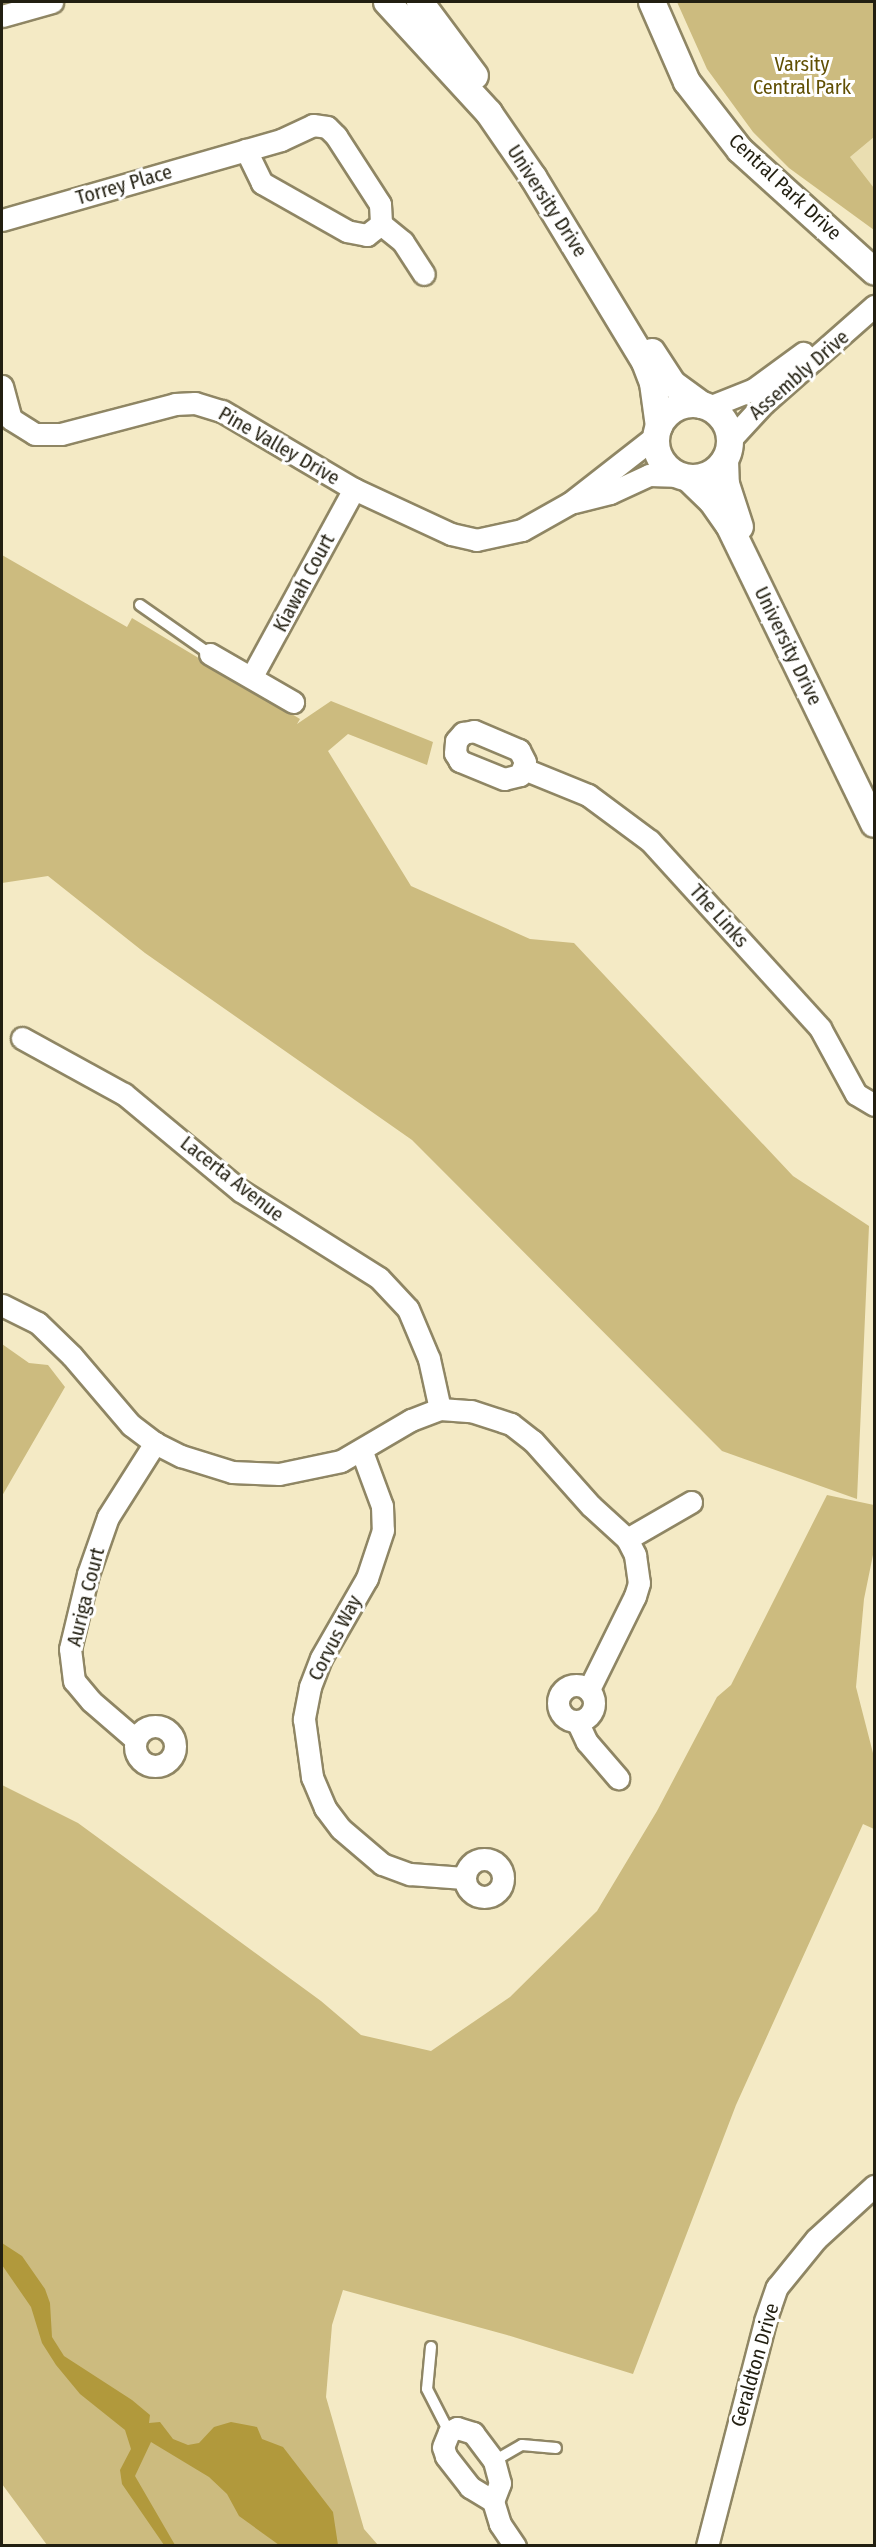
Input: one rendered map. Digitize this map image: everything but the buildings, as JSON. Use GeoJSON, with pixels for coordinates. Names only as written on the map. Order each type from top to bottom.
{"type":"FeatureCollection","features":[{"type":"Feature","properties":{"kind":"street"},"geometry":{"type":"LineString","coordinates":[[2,16],[52,2]]}},
{"type":"Feature","properties":{"kind":"street","name":"University Drive"},"geometry":{"type":"LineString","coordinates":[[387,2],[489,112],[533,177],[645,362],[653,383],[658,431]]}},
{"type":"Feature","properties":{"kind":"street","name":"University Drive"},"geometry":{"type":"LineString","coordinates":[[420,2],[549,180],[663,370],[673,384],[706,406]]}},
{"type":"Feature","properties":{"kind":"street","name":"Central Park Drive"},"geometry":{"type":"LineString","coordinates":[[652,2],[687,81],[740,150],[874,271]]}},
{"type":"Feature","properties":{"kind":"street","name":"Torrey Place"},"geometry":{"type":"LineString","coordinates":[[2,220],[246,150],[314,125],[327,127],[381,204],[381,224]]}},
{"type":"Feature","properties":{"kind":"street"},"geometry":{"type":"LineString","coordinates":[[246,150],[262,183],[336,225],[366,235],[381,224],[403,242],[424,274]]}},
{"type":"Feature","properties":{"kind":"street","name":"Assembly Drive"},"geometry":{"type":"LineString","coordinates":[[706,406],[754,388],[830,332],[872,309]]}},
{"type":"Feature","properties":{"kind":"street","name":"Assembly Drive"},"geometry":{"type":"LineString","coordinates":[[727,450],[764,404],[872,309]]}},
{"type":"Feature","properties":{"kind":"street","name":"Pine Valley Drive"},"geometry":{"type":"LineString","coordinates":[[2,386],[11,419],[35,435],[61,434],[175,404],[195,403],[222,411],[354,489],[451,534],[476,540],[522,530],[570,503],[658,431]]}},
{"type":"Feature","properties":{"kind":"street"},"geometry":{"type":"LineString","coordinates":[[706,406],[724,420],[727,450],[709,474],[685,477],[662,460],[658,431],[672,411],[706,406]]}},
{"type":"Feature","properties":{"kind":"street","name":"University Drive"},"geometry":{"type":"LineString","coordinates":[[727,450],[726,484],[739,525],[874,800]]}},
{"type":"Feature","properties":{"kind":"street","name":"Pine Valley Drive"},"geometry":{"type":"LineString","coordinates":[[570,503],[610,493],[649,475],[685,477]]}},
{"type":"Feature","properties":{"kind":"street","name":"University Drive"},"geometry":{"type":"LineString","coordinates":[[685,477],[712,501],[729,525],[874,824]]}},
{"type":"Feature","properties":{"kind":"street","name":"Kiawah Court"},"geometry":{"type":"LineString","coordinates":[[252,676],[354,489]]}},
{"type":"Feature","properties":{"kind":"street"},"geometry":{"type":"LineString","coordinates":[[210,654],[252,676],[292,702]]}},
{"type":"Feature","properties":{"kind":"street","name":"The Links"},"geometry":{"type":"LineString","coordinates":[[524,769],[588,795],[650,841],[820,1028],[856,1094],[874,1105]]}},
{"type":"Feature","properties":{"kind":"street","name":"Lacerta Avenue"},"geometry":{"type":"LineString","coordinates":[[22,1038],[124,1094],[241,1191],[379,1278],[408,1309],[429,1359],[440,1409]]}},
{"type":"Feature","properties":{"kind":"street"},"geometry":{"type":"LineString","coordinates":[[2,1305],[38,1323],[72,1356],[131,1425],[155,1443],[207,1465],[254,1474],[313,1469],[362,1452],[411,1420],[440,1409],[471,1411],[511,1424],[533,1441],[591,1506],[627,1539],[635,1556],[639,1582],[620,1629],[589,1689],[594,1706],[588,1717],[577,1721]]}},
{"type":"Feature","properties":{"kind":"street","name":"Auriga Court"},"geometry":{"type":"LineString","coordinates":[[135,1739],[91,1701],[74,1681],[70,1649],[88,1574],[108,1517],[155,1443]]}},
{"type":"Feature","properties":{"kind":"street","name":"Corvus Way"},"geometry":{"type":"LineString","coordinates":[[362,1452],[382,1506],[383,1530],[367,1578],[321,1658],[310,1687],[304,1719],[312,1777],[326,1808],[341,1828],[382,1864],[410,1874],[464,1878]]}},
{"type":"Feature","properties":{"kind":"street"},"geometry":{"type":"LineString","coordinates":[[627,1539],[691,1502]]}},
{"type":"Feature","properties":{"kind":"street"},"geometry":{"type":"LineString","coordinates":[[589,1689],[571,1685],[558,1697],[561,1714],[577,1721],[587,1742],[618,1778]]}},
{"type":"Feature","properties":{"kind":"street","name":"Geraldton Drive"},"geometry":{"type":"LineString","coordinates":[[707,2546],[765,2321],[777,2287],[816,2239],[874,2186]]}},
{"type":"Feature","properties":{"kind":"street"},"geometry":{"type":"LineString","coordinates":[[493,2501],[470,2487],[446,2456],[443,2447],[449,2433],[457,2428],[473,2433],[494,2461],[500,2483],[493,2501],[500,2524],[515,2546]]}},
{"type":"Feature","properties":{"kind":"lane"},"geometry":{"type":"LineString","coordinates":[[140,605],[210,654]]}},
{"type":"Feature","properties":{"kind":"lane"},"geometry":{"type":"LineString","coordinates":[[431,2347],[427,2389],[449,2433]]}},
{"type":"Feature","properties":{"kind":"lane"},"geometry":{"type":"LineString","coordinates":[[494,2461],[522,2445],[556,2448]]}},
{"type":"Feature","properties":{"kind":"shaded area"},"geometry":{"type":"Polygon","coordinates":[[[874,137],[874,188],[850,157],[874,137]]]}},
{"type":"Feature","properties":{"kind":"shaded area"},"geometry":{"type":"Polygon","coordinates":[[[2,2243],[22,2256],[45,2289],[50,2303],[52,2337],[64,2356],[132,2400],[150,2415],[149,2423],[160,2422],[173,2439],[188,2445],[199,2443],[214,2427],[231,2422],[257,2427],[262,2439],[283,2447],[333,2512],[338,2545],[279,2545],[239,2516],[227,2494],[209,2477],[151,2442],[135,2476],[175,2545],[164,2545],[122,2484],[120,2470],[131,2449],[125,2430],[80,2394],[56,2365],[42,2343],[31,2307],[2,2265],[2,2243]]]}},
{"type":"Feature","properties":{"kind":"green space","name":"Varsity Central Park"},"geometry":{"type":"Polygon","coordinates":[[[677,2],[874,2],[874,137],[850,157],[874,188],[874,230],[789,168],[753,132],[707,69],[677,2]]]}},
{"type":"Feature","properties":{"kind":"green space"},"geometry":{"type":"Polygon","coordinates":[[[2,555],[127,627],[132,618],[300,719],[297,724],[331,701],[433,742],[427,765],[348,734],[328,751],[411,886],[530,939],[574,943],[793,1176],[869,1226],[857,1499],[722,1451],[412,1140],[145,953],[48,876],[2,883],[2,555]]]}},
{"type":"Feature","properties":{"kind":"green space"},"geometry":{"type":"Polygon","coordinates":[[[2,1344],[29,1363],[48,1365],[65,1387],[2,1496],[2,1344]]]}},
{"type":"Feature","properties":{"kind":"green space"},"geometry":{"type":"Polygon","coordinates":[[[827,1495],[874,1505],[874,1550],[864,1599],[856,1687],[874,1757],[874,1829],[863,1824],[736,2105],[633,2374],[507,2335],[343,2290],[332,2325],[326,2397],[364,2529],[378,2545],[47,2545],[2,2484],[2,1785],[78,1823],[321,2001],[361,2035],[431,2051],[510,1997],[597,1911],[657,1811],[717,1697],[731,1685],[827,1495]]]}}]}
